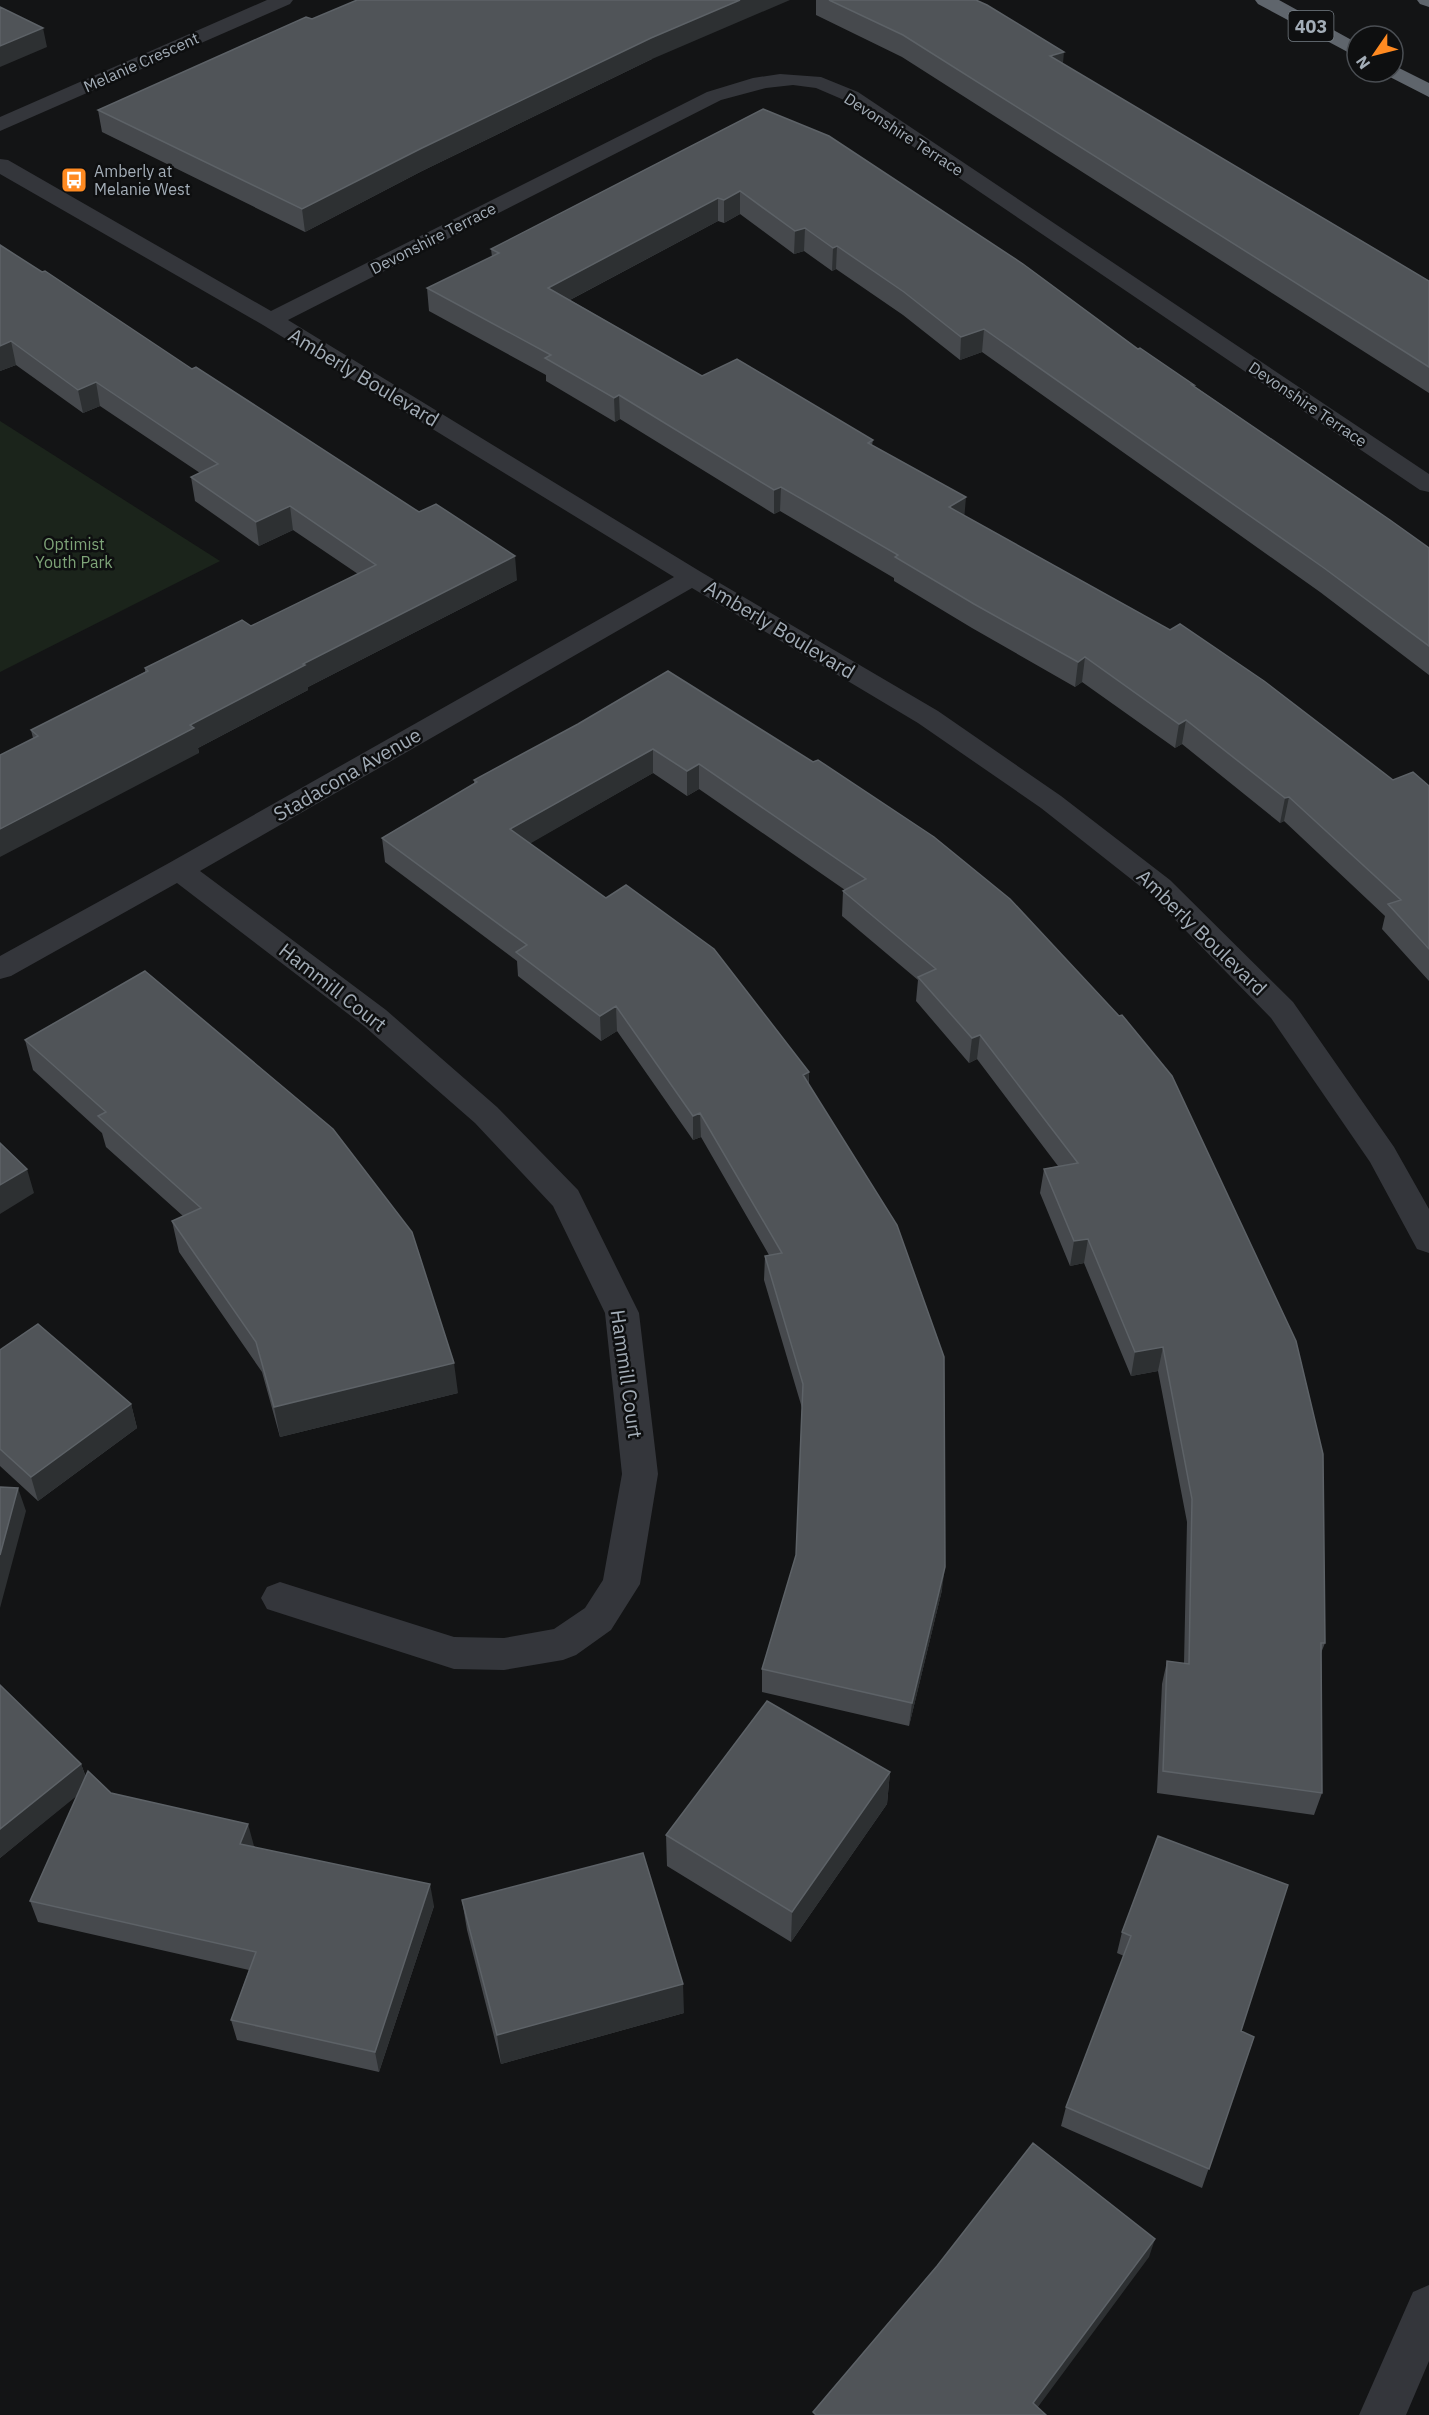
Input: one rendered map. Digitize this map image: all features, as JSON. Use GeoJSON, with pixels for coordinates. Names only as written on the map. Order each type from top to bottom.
{"type":"FeatureCollection","features":[{"type":"Feature","properties":{"kind":"highway","name":"403"},"geometry":{"type":"LineString","coordinates":[[1265,0],[1345,44]]}},
{"type":"Feature","properties":{"kind":"highway"},"geometry":{"type":"LineString","coordinates":[[1405,78],[1429,91]]}},
{"type":"Feature","properties":{"kind":"street","name":"Melanie Crescent"},"geometry":{"type":"LineString","coordinates":[[0,125],[283,0]]}},
{"type":"Feature","properties":{"kind":"street","name":"Devonshire Terrace"},"geometry":{"type":"LineString","coordinates":[[271,320],[714,96],[756,82],[787,80],[820,83],[851,96],[1429,485]]}},
{"type":"Feature","properties":{"kind":"street","name":"Amberly Boulevard"},"geometry":{"type":"LineString","coordinates":[[0,165],[271,320],[692,577],[928,717],[1051,802],[1160,887],[1282,1010],[1383,1155],[1429,1240]]}},
{"type":"Feature","properties":{"kind":"street","name":"Stadacona Avenue"},"geometry":{"type":"LineString","coordinates":[[0,969],[179,870],[692,577]]}},
{"type":"Feature","properties":{"kind":"street","name":"Hammill Court"},"geometry":{"type":"LineString","coordinates":[[179,870],[375,1018],[486,1115],[566,1199],[622,1312],[640,1474],[621,1584],[598,1619],[563,1644],[504,1654],[454,1653],[280,1598]]}},
{"type":"Feature","properties":{"kind":"street"},"geometry":{"type":"LineString","coordinates":[[1382,2415],[1429,2308]]}},
{"type":"Feature","properties":{"kind":"green space","name":"Optimist Youth Park"},"geometry":{"type":"Polygon","coordinates":[[[0,421],[220,561],[0,672],[0,421]]]}},
{"type":"Feature","properties":{"kind":"building"},"geometry":{"type":"Polygon","coordinates":[[[357,0],[740,0],[651,38],[420,149],[302,209],[98,110],[306,17],[312,19],[357,0]]]}},
{"type":"Feature","properties":{"kind":"building"},"geometry":{"type":"Polygon","coordinates":[[[829,0],[976,0],[1064,52],[1050,56],[1429,281],[1429,367],[903,35],[829,0]]]}},
{"type":"Feature","properties":{"kind":"building"},"geometry":{"type":"Polygon","coordinates":[[[0,7],[43,28],[0,46],[0,7]]]}},
{"type":"Feature","properties":{"kind":"building"},"geometry":{"type":"Polygon","coordinates":[[[763,109],[829,136],[1023,264],[1138,349],[1140,348],[1429,548],[1429,646],[1324,568],[984,329],[961,337],[904,292],[837,246],[833,248],[805,228],[795,231],[740,191],[724,200],[718,198],[548,288],[702,376],[737,359],[873,440],[868,443],[966,497],[949,507],[1170,630],[1180,624],[1264,681],[1393,780],[1413,772],[1429,786],[1429,949],[1388,904],[1401,900],[1289,797],[1285,798],[1186,720],[1179,724],[1085,657],[1078,662],[974,604],[895,557],[898,555],[781,487],[774,490],[619,395],[614,398],[545,358],[551,355],[427,288],[499,253],[491,249],[763,109]]]}},
{"type":"Feature","properties":{"kind":"building"},"geometry":{"type":"Polygon","coordinates":[[[0,245],[42,272],[45,271],[192,369],[196,367],[419,512],[436,504],[515,556],[303,664],[305,665],[190,725],[194,728],[0,829],[0,755],[38,736],[31,730],[148,671],[145,668],[242,620],[251,626],[376,565],[290,506],[256,522],[191,477],[218,464],[96,382],[78,390],[11,341],[0,346],[0,245]]]}},
{"type":"Feature","properties":{"kind":"building"},"geometry":{"type":"Polygon","coordinates":[[[668,671],[813,762],[818,760],[934,837],[1010,899],[1119,1016],[1122,1015],[1172,1076],[1296,1341],[1323,1454],[1325,1643],[1321,1643],[1322,1793],[1163,1771],[1167,1661],[1189,1664],[1192,1499],[1163,1347],[1135,1352],[1088,1239],[1074,1241],[1044,1169],[1078,1163],[980,1035],[972,1038],[918,977],[936,969],[843,891],[866,879],[699,764],[687,771],[653,749],[510,829],[606,898],[626,885],[714,949],[809,1072],[803,1075],[897,1225],[944,1357],[945,1567],[912,1703],[762,1669],[796,1555],[803,1384],[765,1256],[782,1253],[700,1113],[693,1116],[616,1006],[600,1016],[516,952],[527,945],[382,838],[477,782],[474,780],[578,724],[668,671]]]}},
{"type":"Feature","properties":{"kind":"building"},"geometry":{"type":"Polygon","coordinates":[[[145,971],[333,1129],[412,1232],[454,1363],[274,1407],[256,1342],[172,1221],[201,1208],[98,1116],[106,1112],[25,1040],[145,971]]]}},
{"type":"Feature","properties":{"kind":"building"},"geometry":{"type":"Polygon","coordinates":[[[0,1143],[27,1169],[0,1185],[0,1143]]]}},
{"type":"Feature","properties":{"kind":"building"},"geometry":{"type":"Polygon","coordinates":[[[38,1324],[131,1404],[31,1477],[0,1449],[0,1350],[38,1324]]]}},
{"type":"Feature","properties":{"kind":"building"},"geometry":{"type":"Polygon","coordinates":[[[0,1487],[18,1488],[0,1555],[0,1487]]]}},
{"type":"Feature","properties":{"kind":"building"},"geometry":{"type":"Polygon","coordinates":[[[0,1685],[81,1764],[0,1829],[0,1685]]]}},
{"type":"Feature","properties":{"kind":"building"},"geometry":{"type":"Polygon","coordinates":[[[767,1701],[890,1772],[792,1912],[666,1835],[767,1701]]]}},
{"type":"Feature","properties":{"kind":"building"},"geometry":{"type":"Polygon","coordinates":[[[88,1771],[111,1793],[248,1824],[240,1844],[430,1884],[375,2052],[231,2020],[256,1952],[30,1901],[88,1771]]]}},
{"type":"Feature","properties":{"kind":"building"},"geometry":{"type":"Polygon","coordinates":[[[1158,1836],[1288,1885],[1241,2031],[1254,2037],[1209,2169],[1066,2107],[1131,1936],[1122,1932],[1158,1836]]]}},
{"type":"Feature","properties":{"kind":"building"},"geometry":{"type":"Polygon","coordinates":[[[643,1853],[683,1984],[497,2035],[462,1900],[643,1853]]]}},
{"type":"Feature","properties":{"kind":"building"},"geometry":{"type":"Polygon","coordinates":[[[1033,2143],[1155,2239],[1033,2403],[1046,2415],[816,2415],[813,2412],[937,2266],[1033,2143]]]}},
{"type":"Feature","properties":{"kind":"place","name":"Amberly at Melanie West"},"geometry":{"type":"Point","coordinates":[74,180]}}]}
